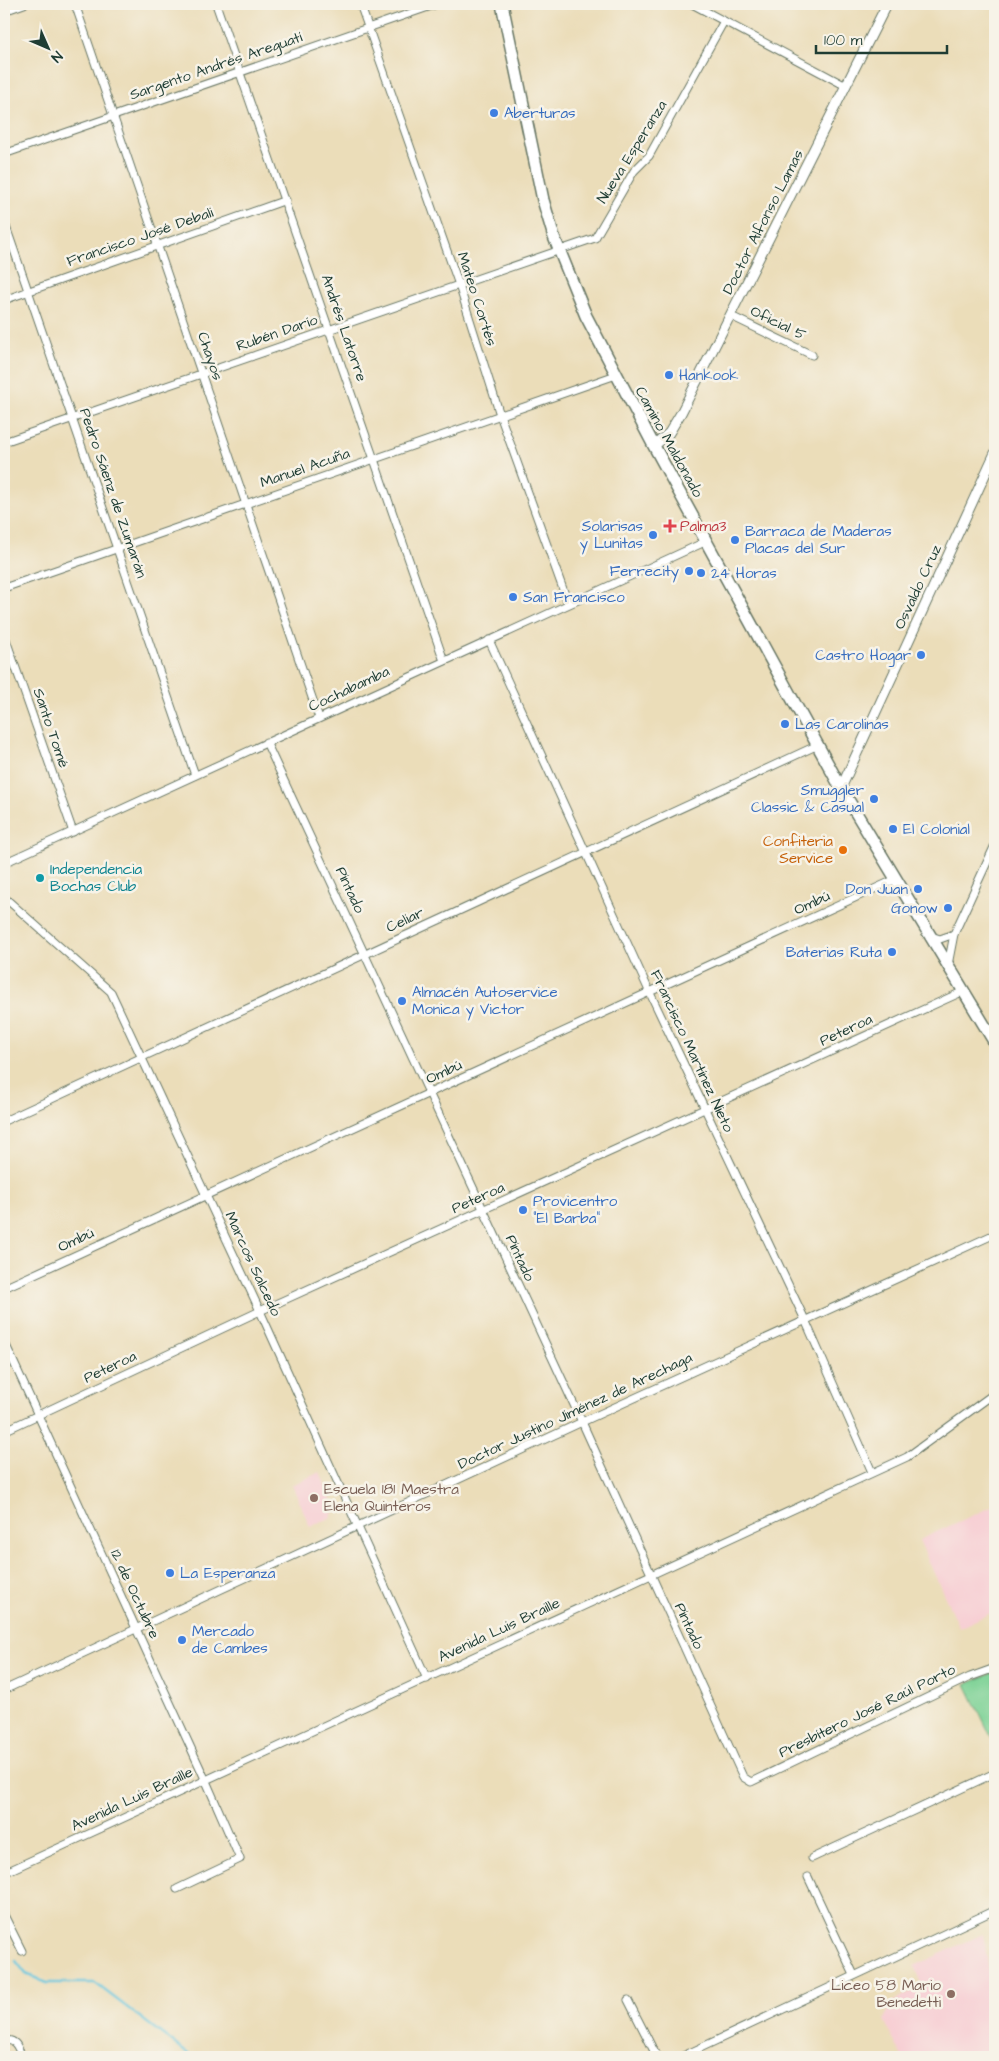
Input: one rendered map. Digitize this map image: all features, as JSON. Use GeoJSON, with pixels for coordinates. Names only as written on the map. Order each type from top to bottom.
{"type":"FeatureCollection","features":[{"type":"Feature","properties":{"kind":"main road","name":"Camino Maldonado"},"geometry":{"type":"LineString","coordinates":[[502,4],[543,200],[558,250],[586,316],[654,446],[841,788],[995,1043]]}},
{"type":"Feature","properties":{"kind":"street"},"geometry":{"type":"LineString","coordinates":[[4,11],[24,4]]}},
{"type":"Feature","properties":{"kind":"street","name":"Chayos"},"geometry":{"type":"LineString","coordinates":[[75,4],[319,718]]}},
{"type":"Feature","properties":{"kind":"street","name":"Andrés Latorre"},"geometry":{"type":"LineString","coordinates":[[216,4],[286,200],[444,661]]}},
{"type":"Feature","properties":{"kind":"street","name":"Mateo Cortés"},"geometry":{"type":"LineString","coordinates":[[360,4],[459,285],[500,415],[568,603]]}},
{"type":"Feature","properties":{"kind":"street","name":"Sargento Andrés Areguatí"},"geometry":{"type":"LineString","coordinates":[[4,154],[437,4]]}},
{"type":"Feature","properties":{"kind":"street"},"geometry":{"type":"LineString","coordinates":[[692,4],[846,86]]}},
{"type":"Feature","properties":{"kind":"street","name":"Doctor Alfonso Lamas"},"geometry":{"type":"LineString","coordinates":[[654,446],[669,433],[677,420],[887,4]]}},
{"type":"Feature","properties":{"kind":"street","name":"Nueva Esperanza"},"geometry":{"type":"LineString","coordinates":[[558,250],[591,240],[598,235],[634,171],[649,156],[724,21]]}},
{"type":"Feature","properties":{"kind":"street","name":"Francisco José Debali"},"geometry":{"type":"LineString","coordinates":[[4,300],[286,200]]}},
{"type":"Feature","properties":{"kind":"street","name":"Pedro Sáenz de Zumarán"},"geometry":{"type":"LineString","coordinates":[[4,220],[195,775]]}},
{"type":"Feature","properties":{"kind":"street","name":"Rubén Darío"},"geometry":{"type":"LineString","coordinates":[[4,442],[558,250]]}},
{"type":"Feature","properties":{"kind":"street","name":"Oficial 5"},"geometry":{"type":"LineString","coordinates":[[731,316],[812,355]]}},
{"type":"Feature","properties":{"kind":"street","name":"Manuel Acuña"},"geometry":{"type":"LineString","coordinates":[[4,588],[117,547],[616,375]]}},
{"type":"Feature","properties":{"kind":"street","name":"Osvaldo Cruz"},"geometry":{"type":"LineString","coordinates":[[841,788],[995,452]]}},
{"type":"Feature","properties":{"kind":"street","name":"Cochabamba"},"geometry":{"type":"LineString","coordinates":[[4,863],[568,603],[707,541]]}},
{"type":"Feature","properties":{"kind":"street","name":"Santo Tomé"},"geometry":{"type":"LineString","coordinates":[[4,634],[73,832]]}},
{"type":"Feature","properties":{"kind":"street","name":"Francisco Martínez Nieto"},"geometry":{"type":"LineString","coordinates":[[489,640],[650,993],[806,1322],[872,1472]]}},
{"type":"Feature","properties":{"kind":"street","name":"Pintado"},"geometry":{"type":"LineString","coordinates":[[266,742],[582,1422],[742,1777],[751,1782]]}},
{"type":"Feature","properties":{"kind":"street","name":"Celiar"},"geometry":{"type":"LineString","coordinates":[[4,1121],[818,745]]}},
{"type":"Feature","properties":{"kind":"street"},"geometry":{"type":"LineString","coordinates":[[948,966],[954,934],[995,845]]}},
{"type":"Feature","properties":{"kind":"street","name":"Ombú"},"geometry":{"type":"LineString","coordinates":[[4,1288],[896,879]]}},
{"type":"Feature","properties":{"kind":"street","name":"Marcos Salcedo"},"geometry":{"type":"LineString","coordinates":[[4,897],[111,992],[260,1311],[427,1679]]}},
{"type":"Feature","properties":{"kind":"street"},"geometry":{"type":"LineString","coordinates":[[929,936],[940,939],[954,934]]}},
{"type":"Feature","properties":{"kind":"street","name":"Peteroa"},"geometry":{"type":"LineString","coordinates":[[4,1432],[260,1311],[964,991]]}},
{"type":"Feature","properties":{"kind":"street","name":"Doctor Justino Jiménez de Arechaga"},"geometry":{"type":"LineString","coordinates":[[4,1690],[582,1422],[806,1322],[995,1234]]}},
{"type":"Feature","properties":{"kind":"street","name":"12 de Octubre"},"geometry":{"type":"LineString","coordinates":[[4,1341],[206,1781],[240,1860],[177,1889]]}},
{"type":"Feature","properties":{"kind":"street","name":"Avenida Luis Braille"},"geometry":{"type":"LineString","coordinates":[[4,1873],[907,1457],[995,1393]]}},
{"type":"Feature","properties":{"kind":"street","name":"Presbítero José Raúl Porto"},"geometry":{"type":"LineString","coordinates":[[751,1782],[970,1677],[995,1668]]}},
{"type":"Feature","properties":{"kind":"street"},"geometry":{"type":"LineString","coordinates":[[812,1858],[995,1773]]}},
{"type":"Feature","properties":{"kind":"street"},"geometry":{"type":"LineString","coordinates":[[808,1877],[854,1975]]}},
{"type":"Feature","properties":{"kind":"street"},"geometry":{"type":"LineString","coordinates":[[681,2057],[995,1910]]}},
{"type":"Feature","properties":{"kind":"street"},"geometry":{"type":"LineString","coordinates":[[4,1915],[22,1951]]}},
{"type":"Feature","properties":{"kind":"street"},"geometry":{"type":"LineString","coordinates":[[628,2000],[657,2057]]}},
{"type":"Feature","properties":{"kind":"street"},"geometry":{"type":"LineString","coordinates":[[4,2041],[10,2040],[15,2043],[22,2057]]}},
{"type":"Feature","properties":{"kind":"shaded area","name":"Escuela 181 Maestra Elena Quinteros"},"geometry":{"type":"Polygon","coordinates":[[[320,1472],[335,1510],[330,1518],[310,1527],[292,1485],[320,1472]]]}},
{"type":"Feature","properties":{"kind":"shaded area"},"geometry":{"type":"Polygon","coordinates":[[[995,1505],[995,1611],[959,1628],[919,1540],[995,1505]]]}},
{"type":"Feature","properties":{"kind":"shaded area","name":"Liceo 58 Mario Benedetti"},"geometry":{"type":"Polygon","coordinates":[[[983,1934],[989,1971],[995,1971],[995,2057],[902,2057],[884,2020],[890,2003],[922,1986],[914,1966],[983,1934]]]}},
{"type":"Feature","properties":{"kind":"green space"},"geometry":{"type":"Polygon","coordinates":[[[995,1672],[995,1745],[966,1684],[995,1672]]]}},
{"type":"Feature","properties":{"kind":"waterway"},"geometry":{"type":"LineString","coordinates":[[16,1961],[26,1974],[47,1983],[95,1983],[192,2057]]}},
{"type":"Feature","properties":{"kind":"place","name":"Aberturas"},"geometry":{"type":"Point","coordinates":[494,113]}},
{"type":"Feature","properties":{"kind":"place","name":"Hankook"},"geometry":{"type":"Point","coordinates":[669,375]}},
{"type":"Feature","properties":{"kind":"place","name":"Palma3"},"geometry":{"type":"Point","coordinates":[670,526]}},
{"type":"Feature","properties":{"kind":"place","name":"Solarisas y Lunitas"},"geometry":{"type":"Point","coordinates":[653,535]}},
{"type":"Feature","properties":{"kind":"place","name":"Barraca de Maderas Placas del Sur"},"geometry":{"type":"Point","coordinates":[735,540]}},
{"type":"Feature","properties":{"kind":"place","name":"Ferrecity"},"geometry":{"type":"Point","coordinates":[689,571]}},
{"type":"Feature","properties":{"kind":"place","name":"24 Horas"},"geometry":{"type":"Point","coordinates":[701,573]}},
{"type":"Feature","properties":{"kind":"place","name":"San Francisco"},"geometry":{"type":"Point","coordinates":[513,597]}},
{"type":"Feature","properties":{"kind":"place","name":"Castro Hogar"},"geometry":{"type":"Point","coordinates":[921,655]}},
{"type":"Feature","properties":{"kind":"place","name":"Las Carolinas"},"geometry":{"type":"Point","coordinates":[785,724]}},
{"type":"Feature","properties":{"kind":"place","name":"Smuggler Classic & Casual"},"geometry":{"type":"Point","coordinates":[874,799]}},
{"type":"Feature","properties":{"kind":"place","name":"El Colonial"},"geometry":{"type":"Point","coordinates":[893,829]}},
{"type":"Feature","properties":{"kind":"place","name":"Confiteria Service"},"geometry":{"type":"Point","coordinates":[843,850]}},
{"type":"Feature","properties":{"kind":"place","name":"Independencia Bochas Club"},"geometry":{"type":"Point","coordinates":[40,878]}},
{"type":"Feature","properties":{"kind":"place","name":"Don Juan"},"geometry":{"type":"Point","coordinates":[918,889]}},
{"type":"Feature","properties":{"kind":"place","name":"Gonow"},"geometry":{"type":"Point","coordinates":[948,908]}},
{"type":"Feature","properties":{"kind":"place","name":"Baterias Ruta"},"geometry":{"type":"Point","coordinates":[892,952]}},
{"type":"Feature","properties":{"kind":"place","name":"Almacén Autoservice Monica y Victor"},"geometry":{"type":"Point","coordinates":[402,1001]}},
{"type":"Feature","properties":{"kind":"place","name":"Provicentro \"El Barba\""},"geometry":{"type":"Point","coordinates":[523,1210]}},
{"type":"Feature","properties":{"kind":"place","name":"Escuela 181 Maestra Elena Quinteros"},"geometry":{"type":"Point","coordinates":[314,1498]}},
{"type":"Feature","properties":{"kind":"place","name":"La Esperanza"},"geometry":{"type":"Point","coordinates":[170,1573]}},
{"type":"Feature","properties":{"kind":"place","name":"Mercado de Cambes"},"geometry":{"type":"Point","coordinates":[182,1640]}},
{"type":"Feature","properties":{"kind":"place","name":"Liceo 58 Mario Benedetti"},"geometry":{"type":"Point","coordinates":[951,1994]}}]}
